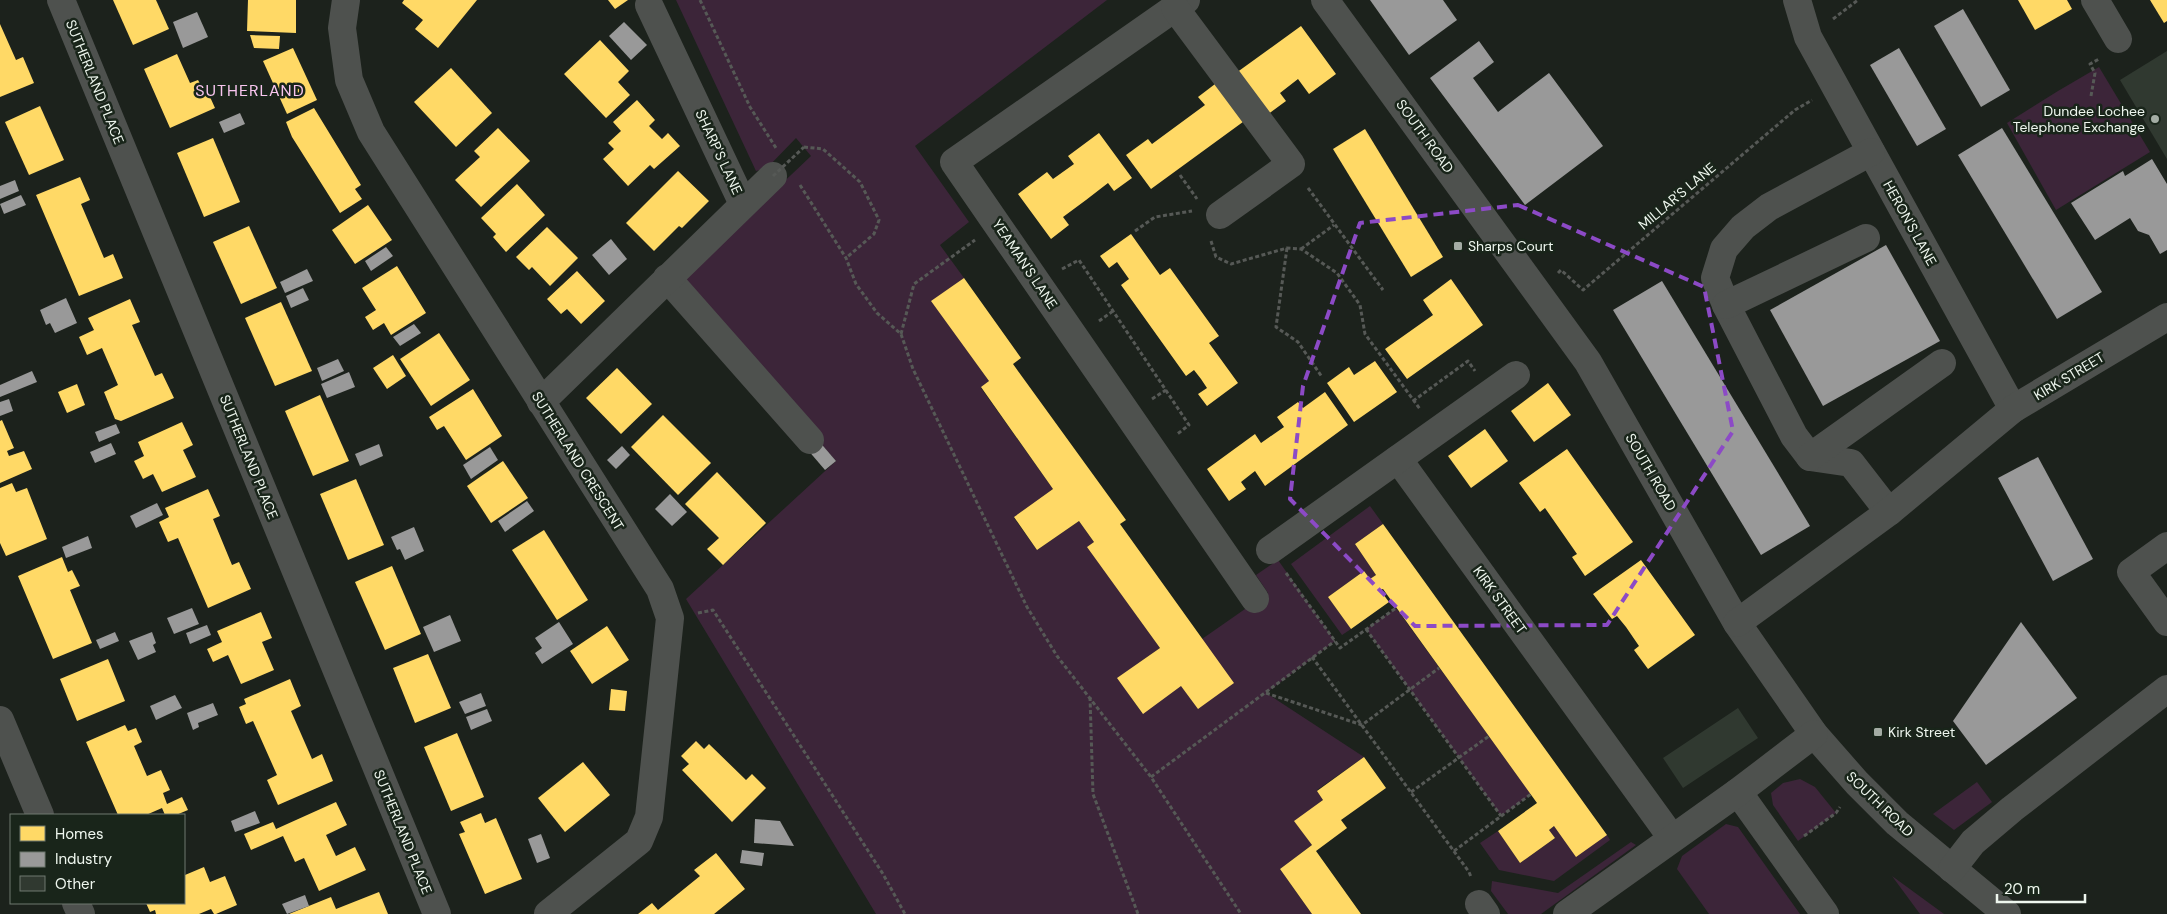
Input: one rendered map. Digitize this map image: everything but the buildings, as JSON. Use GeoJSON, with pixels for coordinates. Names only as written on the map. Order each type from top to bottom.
{"type":"FeatureCollection","features":[{"type":"Feature","properties":{"kind":"street","name":"SUTHERLAND PLACE"},"geometry":{"type":"LineString","coordinates":[[61,0],[436,914]]}},
{"type":"Feature","properties":{"kind":"street","name":"SUTHERLAND CRESCENT"},"geometry":{"type":"LineString","coordinates":[[346,0],[342,28],[349,80],[371,132],[660,589],[670,618],[649,817],[639,841],[548,914]]}},
{"type":"Feature","properties":{"kind":"street","name":"SOUTH ROAD"},"geometry":{"type":"LineString","coordinates":[[1325,0],[1588,362],[1737,623],[1814,734],[1857,783],[1897,823],[2008,914]]}},
{"type":"Feature","properties":{"kind":"street","name":"HERON'S LANE"},"geometry":{"type":"LineString","coordinates":[[1797,0],[1808,37],[2013,409]]}},
{"type":"Feature","properties":{"kind":"street"},"geometry":{"type":"LineString","coordinates":[[2095,0],[2118,39]]}},
{"type":"Feature","properties":{"kind":"street"},"geometry":{"type":"LineString","coordinates":[[1180,4],[1291,164],[1207,217]]}},
{"type":"Feature","properties":{"kind":"street","name":"YEAMAN'S LANE"},"geometry":{"type":"LineString","coordinates":[[1180,4],[954,162],[1255,599]]}},
{"type":"Feature","properties":{"kind":"street","name":"SHARP'S LANE"},"geometry":{"type":"LineString","coordinates":[[541,402],[743,204],[649,5]]}},
{"type":"Feature","properties":{"kind":"street"},"geometry":{"type":"LineString","coordinates":[[1871,152],[1770,207],[1743,227],[1724,249],[1715,278],[1726,305],[1794,436],[1810,457],[1851,464],[1889,512]]}},
{"type":"Feature","properties":{"kind":"street"},"geometry":{"type":"LineString","coordinates":[[743,204],[785,170]]}},
{"type":"Feature","properties":{"kind":"street"},"geometry":{"type":"LineString","coordinates":[[1726,305],[1866,238]]}},
{"type":"Feature","properties":{"kind":"street"},"geometry":{"type":"LineString","coordinates":[[667,278],[810,440]]}},
{"type":"Feature","properties":{"kind":"street","name":"KIRK STREET"},"geometry":{"type":"LineString","coordinates":[[1737,623],[1889,512],[2013,409],[2167,317]]}},
{"type":"Feature","properties":{"kind":"street"},"geometry":{"type":"LineString","coordinates":[[1810,457],[1942,363]]}},
{"type":"Feature","properties":{"kind":"street"},"geometry":{"type":"LineString","coordinates":[[1270,550],[1516,375]]}},
{"type":"Feature","properties":{"kind":"street","name":"KIRK STREET"},"geometry":{"type":"LineString","coordinates":[[1398,459],[1672,838]]}},
{"type":"Feature","properties":{"kind":"street"},"geometry":{"type":"LineString","coordinates":[[2167,546],[2131,572],[2167,622]]}},
{"type":"Feature","properties":{"kind":"street"},"geometry":{"type":"LineString","coordinates":[[1952,869],[1973,842],[2012,809],[2167,689]]}},
{"type":"Feature","properties":{"kind":"street"},"geometry":{"type":"LineString","coordinates":[[0,720],[40,814]]}},
{"type":"Feature","properties":{"kind":"street"},"geometry":{"type":"LineString","coordinates":[[1567,914],[1738,792],[1814,734]]}},
{"type":"Feature","properties":{"kind":"street"},"geometry":{"type":"LineString","coordinates":[[1738,792],[1825,914]]}},
{"type":"Feature","properties":{"kind":"path"},"geometry":{"type":"LineString","coordinates":[[700,0],[750,107],[777,149]]}},
{"type":"Feature","properties":{"kind":"path"},"geometry":{"type":"LineString","coordinates":[[2091,96],[2095,74],[2090,64],[2104,56],[2118,39]]}},
{"type":"Feature","properties":{"kind":"path","name":"MILLAR'S LANE"},"geometry":{"type":"LineString","coordinates":[[1536,289],[1561,270],[1583,290],[1795,110],[1836,86]]}},
{"type":"Feature","properties":{"kind":"path"},"geometry":{"type":"LineString","coordinates":[[846,258],[874,234],[879,220],[860,182],[823,148],[804,147],[785,170],[846,258],[856,284],[877,313],[901,334],[913,368],[1028,607],[1058,656],[1151,777],[1241,914]]}},
{"type":"Feature","properties":{"kind":"path"},"geometry":{"type":"LineString","coordinates":[[1291,164],[1383,290]]}},
{"type":"Feature","properties":{"kind":"path"},"geometry":{"type":"LineString","coordinates":[[1180,176],[1197,198],[1207,217],[1216,257],[1231,264],[1287,248],[1301,249],[1337,273],[1360,305],[1366,334],[1436,432]]}},
{"type":"Feature","properties":{"kind":"path"},"geometry":{"type":"LineString","coordinates":[[1135,231],[1155,217],[1207,217]]}},
{"type":"Feature","properties":{"kind":"path"},"geometry":{"type":"LineString","coordinates":[[901,334],[914,284],[998,224]]}},
{"type":"Feature","properties":{"kind":"path"},"geometry":{"type":"LineString","coordinates":[[1301,249],[1334,224]]}},
{"type":"Feature","properties":{"kind":"path"},"geometry":{"type":"LineString","coordinates":[[1287,248],[1276,327],[1298,342],[1322,377]]}},
{"type":"Feature","properties":{"kind":"path"},"geometry":{"type":"LineString","coordinates":[[1037,281],[1078,260],[1190,425],[1153,450]]}},
{"type":"Feature","properties":{"kind":"path"},"geometry":{"type":"LineString","coordinates":[[1414,401],[1468,361],[1491,393]]}},
{"type":"Feature","properties":{"kind":"path"},"geometry":{"type":"LineString","coordinates":[[1270,550],[1340,648],[1396,608]]}},
{"type":"Feature","properties":{"kind":"path"},"geometry":{"type":"LineString","coordinates":[[670,618],[713,610],[883,874],[905,914]]}},
{"type":"Feature","properties":{"kind":"path"},"geometry":{"type":"LineString","coordinates":[[1366,629],[1502,816]]}},
{"type":"Feature","properties":{"kind":"path"},"geometry":{"type":"LineString","coordinates":[[1151,777],[1335,641]]}},
{"type":"Feature","properties":{"kind":"path"},"geometry":{"type":"LineString","coordinates":[[1312,657],[1470,872],[1482,909]]}},
{"type":"Feature","properties":{"kind":"path"},"geometry":{"type":"LineString","coordinates":[[1362,725],[1439,668]]}},
{"type":"Feature","properties":{"kind":"path"},"geometry":{"type":"LineString","coordinates":[[1266,693],[1362,725]]}},
{"type":"Feature","properties":{"kind":"path"},"geometry":{"type":"LineString","coordinates":[[1090,696],[1093,794],[1138,914]]}},
{"type":"Feature","properties":{"kind":"path"},"geometry":{"type":"LineString","coordinates":[[1412,792],[1489,736]]}},
{"type":"Feature","properties":{"kind":"path"},"geometry":{"type":"LineString","coordinates":[[1782,853],[1836,813],[1857,783]]}},
{"type":"Feature","properties":{"kind":"path"},"geometry":{"type":"LineString","coordinates":[[1454,851],[1531,794]]}},
{"type":"Feature","properties":{"kind":"highlighted area"},"geometry":{"type":"Polygon","coordinates":[[[1518,205],[1704,287],[1733,431],[1607,625],[1415,626],[1290,499],[1303,386],[1360,223],[1518,205]]]}},
{"type":"Feature","properties":{"kind":"shaded area"},"geometry":{"type":"Polygon","coordinates":[[[676,0],[1107,0],[915,146],[969,222],[940,245],[964,278],[932,301],[989,381],[981,388],[1053,489],[1014,518],[1037,550],[1079,521],[1094,542],[1088,547],[1160,648],[1118,678],[1142,713],[1202,639],[1268,593],[1256,575],[1278,560],[1335,641],[1266,693],[1364,757],[1317,790],[1323,800],[1295,821],[1312,845],[1280,869],[1312,914],[876,914],[686,599],[836,461],[680,280],[811,156],[796,138],[767,168],[756,171],[676,0]]]}},
{"type":"Feature","properties":{"kind":"shaded area"},"geometry":{"type":"Polygon","coordinates":[[[2099,67],[2150,152],[2056,210],[2007,123],[2099,67]]]}},
{"type":"Feature","properties":{"kind":"shaded area"},"geometry":{"type":"Polygon","coordinates":[[[1370,506],[1383,524],[1355,544],[1376,575],[1370,579],[1364,571],[1328,597],[1351,629],[1342,635],[1291,564],[1370,506]]]}},
{"type":"Feature","properties":{"kind":"shaded area"},"geometry":{"type":"Polygon","coordinates":[[[1396,608],[1531,794],[1501,816],[1366,629],[1396,608]]]}},
{"type":"Feature","properties":{"kind":"shaded area"},"geometry":{"type":"Polygon","coordinates":[[[1800,779],[1815,787],[1836,813],[1798,841],[1773,805],[1771,793],[1783,783],[1800,779]]]}},
{"type":"Feature","properties":{"kind":"shaded area"},"geometry":{"type":"Polygon","coordinates":[[[1977,782],[1992,802],[1954,830],[1933,814],[1977,782]]]}},
{"type":"Feature","properties":{"kind":"shaded area"},"geometry":{"type":"Polygon","coordinates":[[[1726,824],[1738,827],[1800,914],[1709,914],[1677,869],[1682,856],[1726,824]]]}},
{"type":"Feature","properties":{"kind":"shaded area"},"geometry":{"type":"Polygon","coordinates":[[[1554,826],[1607,835],[1610,840],[1554,881],[1499,870],[1480,843],[1498,831],[1520,863],[1555,838],[1549,830],[1554,826]]]}},
{"type":"Feature","properties":{"kind":"shaded area"},"geometry":{"type":"Polygon","coordinates":[[[1631,842],[1636,845],[1541,914],[1508,914],[1491,891],[1492,881],[1558,893],[1631,842]]]}},
{"type":"Feature","properties":{"kind":"shaded area"},"geometry":{"type":"Polygon","coordinates":[[[1892,876],[1944,914],[1920,914],[1892,876]]]}},
{"type":"Feature","properties":{"kind":"place","name":"Dundee Lochee Telephone Exchange"},"geometry":{"type":"Point","coordinates":[2155,119]}},
{"type":"Feature","properties":{"kind":"place","name":"Sharps Court"},"geometry":{"type":"Point","coordinates":[1458,246]}},
{"type":"Feature","properties":{"kind":"place","name":"Kirk Street"},"geometry":{"type":"Point","coordinates":[1878,732]}},
{"type":"Feature","properties":{"kind":"district","name":"SUTHERLAND"},"geometry":{"type":"Point","coordinates":[250,90]}}]}
